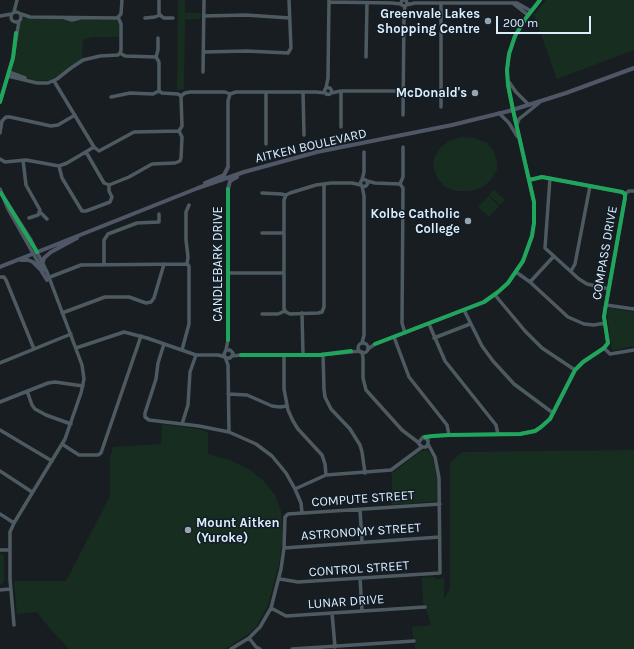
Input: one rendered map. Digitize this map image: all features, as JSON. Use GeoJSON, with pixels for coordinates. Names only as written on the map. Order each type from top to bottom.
{"type":"FeatureCollection","features":[{"type":"Feature","properties":{"kind":"main road","name":"AITKEN BOULEVARD"},"geometry":{"type":"LineString","coordinates":[[0,267],[198,188],[240,173],[317,152],[452,125],[513,110],[634,68]]}},
{"type":"Feature","properties":{"kind":"main road"},"geometry":{"type":"LineString","coordinates":[[228,189],[230,181],[233,179],[273,164]]}},
{"type":"Feature","properties":{"kind":"main road"},"geometry":{"type":"LineString","coordinates":[[228,167],[231,173],[240,173]]}},
{"type":"Feature","properties":{"kind":"main road"},"geometry":{"type":"LineString","coordinates":[[198,188],[210,180],[224,175],[228,167]]}},
{"type":"Feature","properties":{"kind":"main road"},"geometry":{"type":"LineString","coordinates":[[218,181],[226,183],[228,189]]}},
{"type":"Feature","properties":{"kind":"main road"},"geometry":{"type":"LineString","coordinates":[[43,262],[44,258],[51,252],[75,240],[86,232]]}},
{"type":"Feature","properties":{"kind":"main road"},"geometry":{"type":"LineString","coordinates":[[15,261],[31,261],[48,278]]}},
{"type":"Feature","properties":{"kind":"street"},"geometry":{"type":"LineString","coordinates":[[118,17],[121,13],[122,0]]}},
{"type":"Feature","properties":{"kind":"street"},"geometry":{"type":"LineString","coordinates":[[159,0],[160,15]]}},
{"type":"Feature","properties":{"kind":"street"},"geometry":{"type":"LineString","coordinates":[[204,0],[204,72]]}},
{"type":"Feature","properties":{"kind":"street"},"geometry":{"type":"LineString","coordinates":[[204,52],[247,51],[288,53],[291,48],[289,0]]}},
{"type":"Feature","properties":{"kind":"street"},"geometry":{"type":"LineString","coordinates":[[76,348],[124,332],[141,336],[196,355],[302,355],[364,351],[375,344],[394,336],[481,304],[495,295],[508,283],[523,261],[529,248],[534,223],[534,202],[507,77],[512,43],[519,28],[540,0]]}},
{"type":"Feature","properties":{"kind":"street"},"geometry":{"type":"LineString","coordinates":[[328,90],[329,1],[366,3],[497,2],[520,4],[529,13]]}},
{"type":"Feature","properties":{"kind":"street"},"geometry":{"type":"LineString","coordinates":[[16,2],[20,13],[30,17]]}},
{"type":"Feature","properties":{"kind":"street"},"geometry":{"type":"LineString","coordinates":[[0,102],[15,50],[16,2]]}},
{"type":"Feature","properties":{"kind":"street"},"geometry":{"type":"LineString","coordinates":[[403,2],[403,115]]}},
{"type":"Feature","properties":{"kind":"street"},"geometry":{"type":"LineString","coordinates":[[366,3],[366,57]]}},
{"type":"Feature","properties":{"kind":"street"},"geometry":{"type":"LineString","coordinates":[[441,107],[442,3]]}},
{"type":"Feature","properties":{"kind":"street"},"geometry":{"type":"LineString","coordinates":[[15,18],[20,13]]}},
{"type":"Feature","properties":{"kind":"street"},"geometry":{"type":"LineString","coordinates":[[15,18],[20,13]]}},
{"type":"Feature","properties":{"kind":"street"},"geometry":{"type":"LineString","coordinates":[[145,18],[160,15]]}},
{"type":"Feature","properties":{"kind":"street"},"geometry":{"type":"LineString","coordinates":[[160,15],[163,18],[173,18]]}},
{"type":"Feature","properties":{"kind":"street"},"geometry":{"type":"LineString","coordinates":[[204,16],[246,15],[290,18]]}},
{"type":"Feature","properties":{"kind":"street"},"geometry":{"type":"LineString","coordinates":[[0,16],[15,18],[64,17],[72,20],[84,18],[118,17]]}},
{"type":"Feature","properties":{"kind":"street"},"geometry":{"type":"LineString","coordinates":[[118,17],[121,24],[120,53]]}},
{"type":"Feature","properties":{"kind":"street"},"geometry":{"type":"LineString","coordinates":[[158,38],[158,50],[156,57],[158,60],[159,91]]}},
{"type":"Feature","properties":{"kind":"street"},"geometry":{"type":"LineString","coordinates":[[120,53],[127,56],[156,57]]}},
{"type":"Feature","properties":{"kind":"street"},"geometry":{"type":"LineString","coordinates":[[8,74],[44,83],[54,81],[83,60],[96,56],[116,56],[120,53]]}},
{"type":"Feature","properties":{"kind":"street"},"geometry":{"type":"LineString","coordinates":[[507,77],[511,85],[529,105]]}},
{"type":"Feature","properties":{"kind":"street"},"geometry":{"type":"LineString","coordinates":[[54,81],[96,150],[100,150],[128,134],[138,131],[179,131]]}},
{"type":"Feature","properties":{"kind":"street"},"geometry":{"type":"LineString","coordinates":[[181,96],[188,92],[222,92],[229,95],[236,92],[316,92],[328,90],[403,91]]}},
{"type":"Feature","properties":{"kind":"street"},"geometry":{"type":"LineString","coordinates":[[159,91],[162,94],[178,94],[181,96]]}},
{"type":"Feature","properties":{"kind":"street"},"geometry":{"type":"LineString","coordinates":[[111,97],[130,93],[154,94],[159,91]]}},
{"type":"Feature","properties":{"kind":"street"},"geometry":{"type":"LineString","coordinates":[[341,91],[342,127]]}},
{"type":"Feature","properties":{"kind":"street"},"geometry":{"type":"LineString","coordinates":[[266,92],[266,144]]}},
{"type":"Feature","properties":{"kind":"street"},"geometry":{"type":"LineString","coordinates":[[303,92],[304,135]]}},
{"type":"Feature","properties":{"kind":"street"},"geometry":{"type":"LineString","coordinates":[[228,167],[229,95]]}},
{"type":"Feature","properties":{"kind":"street"},"geometry":{"type":"LineString","coordinates":[[179,131],[182,126],[181,96]]}},
{"type":"Feature","properties":{"kind":"street"},"geometry":{"type":"LineString","coordinates":[[517,127],[517,122],[519,119],[542,101]]}},
{"type":"Feature","properties":{"kind":"street"},"geometry":{"type":"LineString","coordinates":[[499,113],[509,123],[515,132],[521,147]]}},
{"type":"Feature","properties":{"kind":"street"},"geometry":{"type":"LineString","coordinates":[[0,133],[2,121],[6,117],[51,126],[58,125],[75,115]]}},
{"type":"Feature","properties":{"kind":"street"},"geometry":{"type":"LineString","coordinates":[[86,152],[104,183],[109,185],[129,177],[152,164],[179,162],[181,158],[182,144],[179,131]]}},
{"type":"Feature","properties":{"kind":"street"},"geometry":{"type":"LineString","coordinates":[[0,159],[4,162],[23,160],[59,166],[94,147]]}},
{"type":"Feature","properties":{"kind":"street"},"geometry":{"type":"LineString","coordinates":[[400,184],[403,177],[403,147]]}},
{"type":"Feature","properties":{"kind":"street"},"geometry":{"type":"LineString","coordinates":[[364,152],[365,343],[363,378],[366,390],[402,430],[433,454]]}},
{"type":"Feature","properties":{"kind":"street"},"geometry":{"type":"LineString","coordinates":[[23,160],[26,185],[40,212],[47,219]]}},
{"type":"Feature","properties":{"kind":"street"},"geometry":{"type":"LineString","coordinates":[[59,166],[62,178],[82,211],[86,212],[110,202],[112,198],[109,191],[109,185]]}},
{"type":"Feature","properties":{"kind":"street","name":"COMPASS DRIVE"},"geometry":{"type":"LineString","coordinates":[[529,180],[542,177],[550,178],[622,192],[625,194],[604,317],[608,340],[604,348]]}},
{"type":"Feature","properties":{"kind":"street"},"geometry":{"type":"LineString","coordinates":[[550,178],[545,247],[587,284],[608,290]]}},
{"type":"Feature","properties":{"kind":"street"},"geometry":{"type":"LineString","coordinates":[[262,193],[286,195],[324,184],[400,184]]}},
{"type":"Feature","properties":{"kind":"street"},"geometry":{"type":"LineString","coordinates":[[262,314],[278,314],[285,311],[288,313],[318,313],[323,310],[324,184]]}},
{"type":"Feature","properties":{"kind":"street"},"geometry":{"type":"LineString","coordinates":[[400,184],[403,188],[402,320],[406,332]]}},
{"type":"Feature","properties":{"kind":"street"},"geometry":{"type":"LineString","coordinates":[[571,271],[575,264],[590,186]]}},
{"type":"Feature","properties":{"kind":"street","name":"CANDLEBARK DRIVE"},"geometry":{"type":"LineString","coordinates":[[228,189],[229,432]]}},
{"type":"Feature","properties":{"kind":"street"},"geometry":{"type":"LineString","coordinates":[[1,191],[36,253],[48,278],[71,334],[83,369],[83,386],[66,439],[32,492],[14,523],[10,535],[10,589],[14,625]]}},
{"type":"Feature","properties":{"kind":"street"},"geometry":{"type":"LineString","coordinates":[[625,194],[629,191],[634,192]]}},
{"type":"Feature","properties":{"kind":"street"},"geometry":{"type":"LineString","coordinates":[[285,311],[284,199],[286,195]]}},
{"type":"Feature","properties":{"kind":"street"},"geometry":{"type":"LineString","coordinates":[[182,350],[189,324],[189,266],[187,264],[186,212],[189,205]]}},
{"type":"Feature","properties":{"kind":"street"},"geometry":{"type":"LineString","coordinates":[[29,218],[40,212]]}},
{"type":"Feature","properties":{"kind":"street"},"geometry":{"type":"LineString","coordinates":[[104,264],[104,240],[108,234],[137,223],[159,222],[159,214]]}},
{"type":"Feature","properties":{"kind":"street"},"geometry":{"type":"LineString","coordinates":[[262,233],[284,233]]}},
{"type":"Feature","properties":{"kind":"street"},"geometry":{"type":"LineString","coordinates":[[36,253],[43,262],[48,278]]}},
{"type":"Feature","properties":{"kind":"street"},"geometry":{"type":"LineString","coordinates":[[530,282],[554,256]]}},
{"type":"Feature","properties":{"kind":"street"},"geometry":{"type":"LineString","coordinates":[[62,313],[105,297],[129,297],[146,303],[151,302],[154,298],[164,264]]}},
{"type":"Feature","properties":{"kind":"street"},"geometry":{"type":"LineString","coordinates":[[48,278],[81,265],[187,264]]}},
{"type":"Feature","properties":{"kind":"street"},"geometry":{"type":"LineString","coordinates":[[516,272],[530,282],[568,317],[584,324],[605,323]]}},
{"type":"Feature","properties":{"kind":"street"},"geometry":{"type":"LineString","coordinates":[[228,273],[284,273]]}},
{"type":"Feature","properties":{"kind":"street"},"geometry":{"type":"LineString","coordinates":[[0,277],[6,280],[34,349]]}},
{"type":"Feature","properties":{"kind":"street"},"geometry":{"type":"LineString","coordinates":[[495,295],[525,331],[542,348],[575,370]]}},
{"type":"Feature","properties":{"kind":"street"},"geometry":{"type":"LineString","coordinates":[[606,305],[634,309]]}},
{"type":"Feature","properties":{"kind":"street"},"geometry":{"type":"LineString","coordinates":[[464,310],[482,346],[493,361],[514,384],[553,413]]}},
{"type":"Feature","properties":{"kind":"street"},"geometry":{"type":"LineString","coordinates":[[302,313],[302,355]]}},
{"type":"Feature","properties":{"kind":"street"},"geometry":{"type":"LineString","coordinates":[[429,324],[439,351],[449,367],[496,425],[498,434]]}},
{"type":"Feature","properties":{"kind":"street"},"geometry":{"type":"LineString","coordinates":[[434,338],[470,324]]}},
{"type":"Feature","properties":{"kind":"street"},"geometry":{"type":"LineString","coordinates":[[0,362],[71,334]]}},
{"type":"Feature","properties":{"kind":"street"},"geometry":{"type":"LineString","coordinates":[[62,444],[79,455],[98,455],[101,453],[141,336]]}},
{"type":"Feature","properties":{"kind":"street"},"geometry":{"type":"LineString","coordinates":[[394,336],[409,377],[447,425],[449,435]]}},
{"type":"Feature","properties":{"kind":"street"},"geometry":{"type":"LineString","coordinates":[[351,351],[365,343],[375,344]]}},
{"type":"Feature","properties":{"kind":"street"},"geometry":{"type":"LineString","coordinates":[[164,344],[145,417],[149,420],[229,432],[248,439],[264,449],[280,465],[295,489],[302,513]]}},
{"type":"Feature","properties":{"kind":"street"},"geometry":{"type":"LineString","coordinates":[[358,346],[364,351]]}},
{"type":"Feature","properties":{"kind":"street"},"geometry":{"type":"LineString","coordinates":[[410,437],[423,438],[449,435],[520,434],[535,431],[545,424],[553,413],[575,370],[583,362],[604,348],[610,354],[634,350]]}},
{"type":"Feature","properties":{"kind":"street"},"geometry":{"type":"LineString","coordinates":[[323,354],[325,397],[331,408],[350,429],[360,445],[365,473]]}},
{"type":"Feature","properties":{"kind":"street"},"geometry":{"type":"LineString","coordinates":[[182,424],[188,405],[190,372],[196,355]]}},
{"type":"Feature","properties":{"kind":"street"},"geometry":{"type":"LineString","coordinates":[[284,355],[284,389],[287,406],[293,421],[322,455],[326,475]]}},
{"type":"Feature","properties":{"kind":"street"},"geometry":{"type":"LineString","coordinates":[[0,402],[52,382],[83,386]]}},
{"type":"Feature","properties":{"kind":"street"},"geometry":{"type":"LineString","coordinates":[[27,391],[32,406],[35,409],[46,415],[71,424]]}},
{"type":"Feature","properties":{"kind":"street"},"geometry":{"type":"LineString","coordinates":[[228,394],[247,395],[275,406],[287,406]]}},
{"type":"Feature","properties":{"kind":"street"},"geometry":{"type":"LineString","coordinates":[[0,430],[52,461]]}},
{"type":"Feature","properties":{"kind":"street"},"geometry":{"type":"LineString","coordinates":[[421,446],[437,436]]}},
{"type":"Feature","properties":{"kind":"street"},"geometry":{"type":"LineString","coordinates":[[423,438],[428,443],[433,454],[439,478],[440,537]]}},
{"type":"Feature","properties":{"kind":"street"},"geometry":{"type":"LineString","coordinates":[[295,489],[326,475],[391,470],[415,454],[421,446],[423,438]]}},
{"type":"Feature","properties":{"kind":"street"},"geometry":{"type":"LineString","coordinates":[[0,471],[32,492]]}},
{"type":"Feature","properties":{"kind":"street","name":"COMPUTE STREET"},"geometry":{"type":"LineString","coordinates":[[284,548],[285,517],[288,514],[440,504]]}},
{"type":"Feature","properties":{"kind":"street"},"geometry":{"type":"LineString","coordinates":[[360,510],[362,542]]}},
{"type":"Feature","properties":{"kind":"street"},"geometry":{"type":"LineString","coordinates":[[0,514],[14,523]]}},
{"type":"Feature","properties":{"kind":"street","name":"ASTRONOMY STREET"},"geometry":{"type":"LineString","coordinates":[[284,548],[440,537]]}},
{"type":"Feature","properties":{"kind":"street","name":"CONTROL STREET"},"geometry":{"type":"LineString","coordinates":[[280,579],[298,582],[440,573],[440,537]]}},
{"type":"Feature","properties":{"kind":"street"},"geometry":{"type":"LineString","coordinates":[[231,649],[249,638],[260,627],[271,608],[280,579],[284,548]]}},
{"type":"Feature","properties":{"kind":"street"},"geometry":{"type":"LineString","coordinates":[[0,550],[9,550]]}},
{"type":"Feature","properties":{"kind":"street"},"geometry":{"type":"LineString","coordinates":[[360,578],[362,611]]}},
{"type":"Feature","properties":{"kind":"street"},"geometry":{"type":"LineString","coordinates":[[0,590],[10,589]]}},
{"type":"Feature","properties":{"kind":"street","name":"LUNAR DRIVE"},"geometry":{"type":"LineString","coordinates":[[271,608],[286,616],[425,607]]}},
{"type":"Feature","properties":{"kind":"street"},"geometry":{"type":"LineString","coordinates":[[332,613],[335,647]]}},
{"type":"Feature","properties":{"kind":"street"},"geometry":{"type":"LineString","coordinates":[[249,638],[256,647],[260,649]]}},
{"type":"Feature","properties":{"kind":"street"},"geometry":{"type":"LineString","coordinates":[[292,649],[414,641]]}},
{"type":"Feature","properties":{"kind":"green space"},"geometry":{"type":"Polygon","coordinates":[[[178,0],[185,0],[185,13],[201,13],[200,19],[185,19],[184,89],[177,90],[178,0]]]}},
{"type":"Feature","properties":{"kind":"green space"},"geometry":{"type":"Polygon","coordinates":[[[546,0],[634,0],[634,50],[557,79],[534,15],[546,0]]]}},
{"type":"Feature","properties":{"kind":"green space"},"geometry":{"type":"Polygon","coordinates":[[[22,19],[117,20],[119,24],[119,37],[92,37],[83,40],[82,59],[51,80],[37,81],[13,72],[12,70],[20,21],[22,19]]]}},
{"type":"Feature","properties":{"kind":"green space"},"geometry":{"type":"Polygon","coordinates":[[[462,137],[474,138],[487,143],[493,150],[497,160],[497,170],[491,180],[481,188],[470,191],[456,191],[445,187],[438,179],[433,167],[434,158],[440,148],[449,141],[462,137]]]}},
{"type":"Feature","properties":{"kind":"green space"},"geometry":{"type":"Polygon","coordinates":[[[494,190],[505,200],[500,205],[489,195],[494,190]]]}},
{"type":"Feature","properties":{"kind":"green space"},"geometry":{"type":"Polygon","coordinates":[[[489,196],[499,206],[489,217],[478,207],[489,196]]]}},
{"type":"Feature","properties":{"kind":"green space"},"geometry":{"type":"Polygon","coordinates":[[[611,308],[634,312],[634,346],[614,350],[612,349],[607,318],[608,310],[611,308]]]}},
{"type":"Feature","properties":{"kind":"green space"},"geometry":{"type":"Polygon","coordinates":[[[162,424],[198,429],[208,432],[208,454],[230,460],[250,470],[263,480],[275,495],[281,511],[283,535],[279,564],[268,605],[256,627],[250,633],[225,649],[69,649],[37,612],[17,614],[14,581],[66,581],[110,496],[110,458],[113,447],[161,444],[162,424]]]}},
{"type":"Feature","properties":{"kind":"green space"},"geometry":{"type":"Polygon","coordinates":[[[427,450],[432,456],[437,478],[437,501],[392,505],[392,473],[421,451],[427,450]]]}},
{"type":"Feature","properties":{"kind":"green space"},"geometry":{"type":"Polygon","coordinates":[[[634,450],[634,649],[415,649],[412,627],[431,625],[423,603],[422,578],[434,577],[435,579],[443,579],[444,572],[444,599],[450,589],[450,463],[462,452],[634,450]]]}},
{"type":"Feature","properties":{"kind":"green space"},"geometry":{"type":"Polygon","coordinates":[[[0,553],[4,555],[4,582],[0,585],[0,553]]]}},
{"type":"Feature","properties":{"kind":"cycle path"},"geometry":{"type":"LineString","coordinates":[[375,344],[484,302],[508,283],[523,261],[532,236],[534,223],[534,202],[513,110],[508,85],[507,70],[509,54],[515,36],[526,18],[540,0]]}},
{"type":"Feature","properties":{"kind":"cycle path"},"geometry":{"type":"LineString","coordinates":[[0,102],[13,58],[16,33]]}},
{"type":"Feature","properties":{"kind":"cycle path"},"geometry":{"type":"LineString","coordinates":[[425,437],[449,435],[520,434],[535,431],[550,419],[575,370],[583,362],[604,348],[608,343],[604,317],[625,194],[622,192],[542,177],[529,180]]}},
{"type":"Feature","properties":{"kind":"cycle path"},"geometry":{"type":"LineString","coordinates":[[228,189],[228,340]]}},
{"type":"Feature","properties":{"kind":"cycle path"},"geometry":{"type":"LineString","coordinates":[[1,193],[37,252]]}},
{"type":"Feature","properties":{"kind":"cycle path"},"geometry":{"type":"LineString","coordinates":[[241,355],[320,355],[351,351]]}},
{"type":"Feature","properties":{"kind":"place","name":"Greenvale Lakes Shopping Centre"},"geometry":{"type":"Point","coordinates":[488,21]}},
{"type":"Feature","properties":{"kind":"place","name":"McDonald's"},"geometry":{"type":"Point","coordinates":[475,93]}},
{"type":"Feature","properties":{"kind":"place","name":"Kolbe Catholic College"},"geometry":{"type":"Point","coordinates":[468,221]}},
{"type":"Feature","properties":{"kind":"place","name":"Mount Aitken (Yuroke)"},"geometry":{"type":"Point","coordinates":[188,530]}}]}
